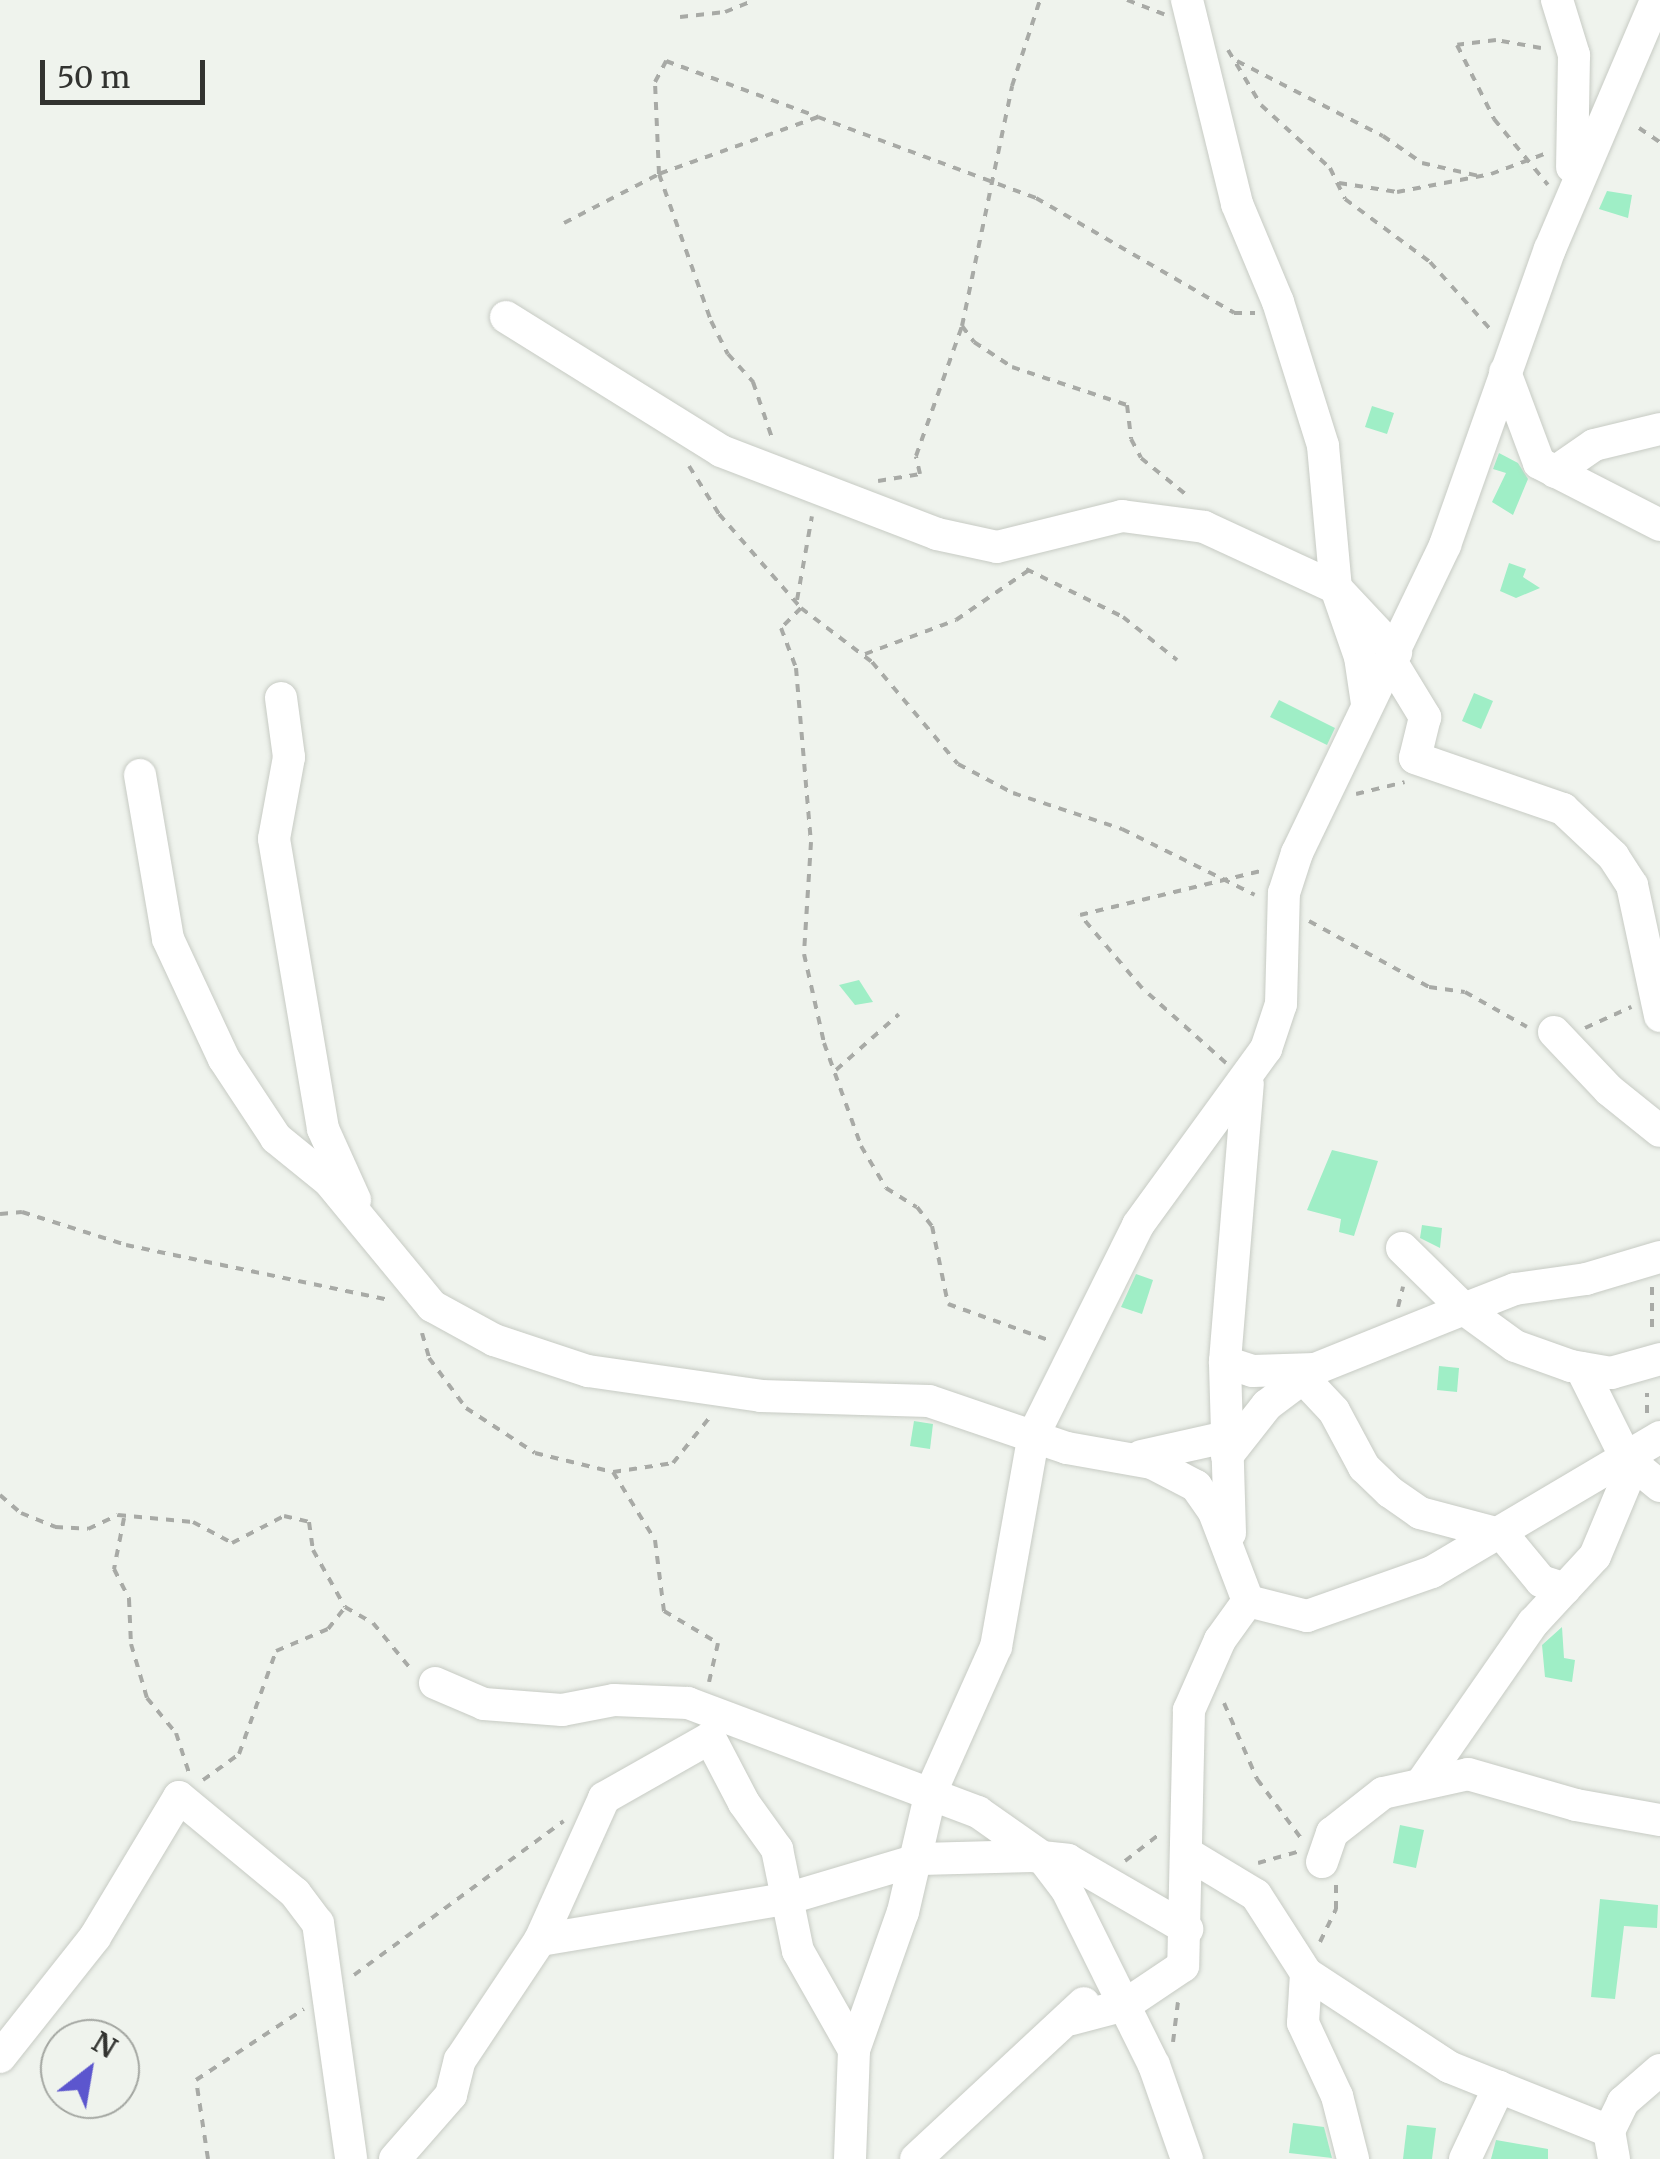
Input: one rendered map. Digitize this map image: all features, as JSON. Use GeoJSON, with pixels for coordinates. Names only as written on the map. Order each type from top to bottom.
{"type":"FeatureCollection","features":[{"type":"Feature","properties":{"kind":"street"},"geometry":{"type":"LineString","coordinates":[[1557,0],[1574,59],[1574,142],[1568,204]]}},
{"type":"Feature","properties":{"kind":"street"},"geometry":{"type":"LineString","coordinates":[[850,2159],[854,2050],[903,1912],[931,1792],[996,1647],[1034,1434],[1138,1225],[1281,1004],[1285,908],[1294,861],[1445,545],[1568,204],[1656,0]]}},
{"type":"Feature","properties":{"kind":"street"},"geometry":{"type":"LineString","coordinates":[[1189,12],[1236,204],[1280,314],[1323,446],[1336,588],[1360,657],[1367,704]]}},
{"type":"Feature","properties":{"kind":"street"},"geometry":{"type":"LineString","coordinates":[[506,316],[720,452],[937,534],[997,547],[1122,516],[1212,530],[1336,588],[1394,656],[1424,717],[1415,758],[1564,810],[1646,882],[1657,1006]]}},
{"type":"Feature","properties":{"kind":"street"},"geometry":{"type":"LineString","coordinates":[[1507,366],[1538,463],[1660,526]]}},
{"type":"Feature","properties":{"kind":"street"},"geometry":{"type":"LineString","coordinates":[[1555,472],[1594,445],[1660,429]]}},
{"type":"Feature","properties":{"kind":"street"},"geometry":{"type":"LineString","coordinates":[[281,698],[289,757],[274,839],[323,1128],[359,1214]]}},
{"type":"Feature","properties":{"kind":"street"},"geometry":{"type":"LineString","coordinates":[[140,775],[168,939],[224,1059],[276,1138],[359,1214],[432,1306],[494,1340],[588,1371],[761,1396],[929,1401],[1174,1471],[1196,1486],[1214,1512],[1248,1601]]}},
{"type":"Feature","properties":{"kind":"street"},"geometry":{"type":"LineString","coordinates":[[1554,1032],[1609,1090],[1660,1131]]}},
{"type":"Feature","properties":{"kind":"street"},"geometry":{"type":"LineString","coordinates":[[1230,1553],[1225,1362],[1235,1071]]}},
{"type":"Feature","properties":{"kind":"street"},"geometry":{"type":"LineString","coordinates":[[1402,1248],[1464,1309],[1515,1346],[1581,1368],[1611,1373],[1654,1355]]}},
{"type":"Feature","properties":{"kind":"street"},"geometry":{"type":"LineString","coordinates":[[1122,1458],[1227,1446],[1268,1405],[1309,1374],[1515,1290],[1656,1260]]}},
{"type":"Feature","properties":{"kind":"street"},"geometry":{"type":"LineString","coordinates":[[1225,1362],[1252,1371],[1309,1374]]}},
{"type":"Feature","properties":{"kind":"street"},"geometry":{"type":"LineString","coordinates":[[1581,1368],[1641,1452],[1660,1486]]}},
{"type":"Feature","properties":{"kind":"street"},"geometry":{"type":"LineString","coordinates":[[1309,1374],[1364,1467],[1390,1492],[1420,1513],[1503,1535],[1540,1580],[1565,1589]]}},
{"type":"Feature","properties":{"kind":"street"},"geometry":{"type":"LineString","coordinates":[[1248,1601],[1307,1616],[1432,1572],[1503,1535],[1641,1452]]}},
{"type":"Feature","properties":{"kind":"street"},"geometry":{"type":"LineString","coordinates":[[1422,1781],[1532,1623],[1595,1556],[1641,1452]]}},
{"type":"Feature","properties":{"kind":"street"},"geometry":{"type":"LineString","coordinates":[[1072,2019],[1126,2006],[1182,1966],[1187,1929],[1189,1710],[1220,1640],[1248,1601]]}},
{"type":"Feature","properties":{"kind":"street"},"geometry":{"type":"LineString","coordinates":[[435,1683],[484,1704],[562,1710],[614,1700],[703,1716],[931,1792],[978,1812],[1042,1857],[1109,1970],[1187,2159]]}},
{"type":"Feature","properties":{"kind":"street"},"geometry":{"type":"LineString","coordinates":[[395,2159],[451,2095],[460,2060],[540,1940],[604,1798],[703,1716]]}},
{"type":"Feature","properties":{"kind":"street"},"geometry":{"type":"LineString","coordinates":[[703,1716],[744,1803],[778,1849],[798,1952],[854,2050]]}},
{"type":"Feature","properties":{"kind":"street"},"geometry":{"type":"LineString","coordinates":[[1322,1862],[1332,1833],[1383,1794],[1422,1781],[1468,1774],[1576,1806],[1660,1820]]}},
{"type":"Feature","properties":{"kind":"street"},"geometry":{"type":"LineString","coordinates":[[0,2057],[95,1937],[179,1798],[307,1908],[318,1923],[351,2159]]}},
{"type":"Feature","properties":{"kind":"street"},"geometry":{"type":"LineString","coordinates":[[1188,1854],[1256,1894],[1306,1974],[1449,2066],[1499,2087],[1611,2145],[1623,2102],[1660,2070]]}},
{"type":"Feature","properties":{"kind":"street"},"geometry":{"type":"LineString","coordinates":[[540,1940],[786,1899],[912,1862],[1042,1857],[1068,1860],[1187,1929]]}},
{"type":"Feature","properties":{"kind":"street"},"geometry":{"type":"LineString","coordinates":[[916,2159],[1013,2064],[1072,2019],[1109,1970]]}},
{"type":"Feature","properties":{"kind":"street"},"geometry":{"type":"LineString","coordinates":[[1306,1974],[1302,2023],[1337,2096],[1349,2156]]}},
{"type":"Feature","properties":{"kind":"street"},"geometry":{"type":"LineString","coordinates":[[1465,2159],[1499,2087]]}},
{"type":"Feature","properties":{"kind":"path"},"geometry":{"type":"LineString","coordinates":[[680,17],[725,12],[754,0]]}},
{"type":"Feature","properties":{"kind":"path"},"geometry":{"type":"LineString","coordinates":[[796,602],[821,490],[920,474],[916,456],[962,326],[995,183],[1012,86],[1040,0]]}},
{"type":"Feature","properties":{"kind":"path"},"geometry":{"type":"LineString","coordinates":[[1126,0],[1189,12]]}},
{"type":"Feature","properties":{"kind":"path"},"geometry":{"type":"LineString","coordinates":[[1568,204],[1528,160],[1476,90],[1457,46],[1496,40],[1574,59]]}},
{"type":"Feature","properties":{"kind":"path"},"geometry":{"type":"LineString","coordinates":[[787,477],[753,382],[711,320],[660,174],[655,82],[666,61],[995,183],[1090,226],[1234,313],[1280,314]]}},
{"type":"Feature","properties":{"kind":"path"},"geometry":{"type":"LineString","coordinates":[[1479,176],[1422,163],[1383,136],[1237,61],[1277,125],[1340,183],[1384,194],[1479,176],[1574,142]]}},
{"type":"Feature","properties":{"kind":"path"},"geometry":{"type":"LineString","coordinates":[[564,224],[660,174],[818,117]]}},
{"type":"Feature","properties":{"kind":"path"},"geometry":{"type":"LineString","coordinates":[[1638,128],[1660,142]]}},
{"type":"Feature","properties":{"kind":"path"},"geometry":{"type":"LineString","coordinates":[[1340,183],[1345,199],[1430,262],[1472,305],[1507,366]]}},
{"type":"Feature","properties":{"kind":"path"},"geometry":{"type":"LineString","coordinates":[[962,326],[974,342],[1012,367],[1127,406],[1130,439],[1141,458],[1169,476],[1212,530]]}},
{"type":"Feature","properties":{"kind":"path"},"geometry":{"type":"LineString","coordinates":[[682,455],[718,514],[801,608],[863,655],[958,764],[1014,794],[1122,829],[1218,879],[1285,908],[1429,987],[1465,992],[1534,1031],[1554,1032],[1606,1022],[1657,1006]]}},
{"type":"Feature","properties":{"kind":"path"},"geometry":{"type":"LineString","coordinates":[[1014,565],[1123,616],[1177,660]]}},
{"type":"Feature","properties":{"kind":"path"},"geometry":{"type":"LineString","coordinates":[[863,655],[956,620],[1029,570]]}},
{"type":"Feature","properties":{"kind":"path"},"geometry":{"type":"LineString","coordinates":[[801,608],[781,628],[796,668],[808,792],[811,872],[804,954],[834,1071],[862,1146],[886,1188],[932,1226],[948,1304],[1076,1350]]}},
{"type":"Feature","properties":{"kind":"path"},"geometry":{"type":"LineString","coordinates":[[1319,809],[1410,780]]}},
{"type":"Feature","properties":{"kind":"path"},"geometry":{"type":"LineString","coordinates":[[1235,1071],[1142,988],[1080,916],[1294,861]]}},
{"type":"Feature","properties":{"kind":"path"},"geometry":{"type":"LineString","coordinates":[[834,1071],[899,1014]]}},
{"type":"Feature","properties":{"kind":"path"},"geometry":{"type":"LineString","coordinates":[[0,1214],[22,1212],[126,1245],[394,1301]]}},
{"type":"Feature","properties":{"kind":"path"},"geometry":{"type":"LineString","coordinates":[[1377,1345],[1402,1298],[1402,1248]]}},
{"type":"Feature","properties":{"kind":"path"},"geometry":{"type":"LineString","coordinates":[[1641,1452],[1654,1355],[1656,1260]]}},
{"type":"Feature","properties":{"kind":"path"},"geometry":{"type":"LineString","coordinates":[[418,1322],[429,1358],[466,1408],[535,1453],[613,1472],[673,1463],[721,1404]]}},
{"type":"Feature","properties":{"kind":"path"},"geometry":{"type":"LineString","coordinates":[[613,1472],[655,1540],[664,1611],[718,1643],[709,1671],[703,1716]]}},
{"type":"Feature","properties":{"kind":"path"},"geometry":{"type":"LineString","coordinates":[[0,1495],[20,1513],[54,1527],[88,1530],[124,1516],[193,1522],[232,1543],[284,1516],[309,1522],[312,1550],[345,1607],[373,1622],[399,1661],[435,1683]]}},
{"type":"Feature","properties":{"kind":"path"},"geometry":{"type":"LineString","coordinates":[[124,1516],[114,1569],[129,1599],[130,1644],[147,1698],[176,1733],[194,1787],[239,1754],[276,1652],[328,1629],[345,1607]]}},
{"type":"Feature","properties":{"kind":"path"},"geometry":{"type":"LineString","coordinates":[[1214,1659],[1223,1698],[1257,1779],[1278,1815],[1310,1848],[1224,1872]]}},
{"type":"Feature","properties":{"kind":"path"},"geometry":{"type":"LineString","coordinates":[[208,2159],[196,2080],[327,1994],[540,1835],[604,1798]]}},
{"type":"Feature","properties":{"kind":"path"},"geometry":{"type":"LineString","coordinates":[[1093,1874],[1121,1864],[1186,1816]]}},
{"type":"Feature","properties":{"kind":"path"},"geometry":{"type":"LineString","coordinates":[[1306,1974],[1336,1909],[1338,1889],[1322,1862]]}},
{"type":"Feature","properties":{"kind":"path"},"geometry":{"type":"LineString","coordinates":[[1172,2043],[1182,1966]]}},
{"type":"Feature","properties":{"kind":"building"},"geometry":{"type":"Polygon","coordinates":[[[1607,191],[1632,195],[1628,218],[1599,209],[1607,191]]]}},
{"type":"Feature","properties":{"kind":"building"},"geometry":{"type":"Polygon","coordinates":[[[1372,406],[1394,413],[1387,434],[1365,427],[1372,406]]]}},
{"type":"Feature","properties":{"kind":"building"},"geometry":{"type":"Polygon","coordinates":[[[1499,453],[1518,463],[1528,479],[1513,515],[1492,502],[1506,473],[1493,469],[1499,453]]]}},
{"type":"Feature","properties":{"kind":"building"},"geometry":{"type":"Polygon","coordinates":[[[1509,563],[1526,569],[1523,577],[1540,588],[1516,598],[1500,591],[1509,563]]]}},
{"type":"Feature","properties":{"kind":"building"},"geometry":{"type":"Polygon","coordinates":[[[1474,693],[1493,701],[1481,729],[1462,721],[1474,693]]]}},
{"type":"Feature","properties":{"kind":"building"},"geometry":{"type":"Polygon","coordinates":[[[1279,700],[1335,728],[1327,745],[1270,717],[1279,700]]]}},
{"type":"Feature","properties":{"kind":"building"},"geometry":{"type":"Polygon","coordinates":[[[859,980],[873,1002],[855,1005],[839,985],[859,980]]]}},
{"type":"Feature","properties":{"kind":"building"},"geometry":{"type":"Polygon","coordinates":[[[1332,1150],[1378,1161],[1354,1236],[1339,1232],[1341,1219],[1307,1210],[1332,1150]]]}},
{"type":"Feature","properties":{"kind":"building"},"geometry":{"type":"Polygon","coordinates":[[[1422,1225],[1442,1228],[1440,1248],[1420,1238],[1422,1225]]]}},
{"type":"Feature","properties":{"kind":"building"},"geometry":{"type":"Polygon","coordinates":[[[1136,1274],[1153,1280],[1142,1314],[1121,1307],[1136,1274]]]}},
{"type":"Feature","properties":{"kind":"building"},"geometry":{"type":"Polygon","coordinates":[[[1439,1366],[1459,1368],[1457,1392],[1437,1390],[1439,1366]]]}},
{"type":"Feature","properties":{"kind":"building"},"geometry":{"type":"Polygon","coordinates":[[[914,1421],[933,1424],[930,1449],[910,1446],[914,1421]]]}},
{"type":"Feature","properties":{"kind":"building"},"geometry":{"type":"Polygon","coordinates":[[[1562,1627],[1564,1658],[1575,1660],[1572,1682],[1545,1677],[1542,1645],[1562,1627]]]}},
{"type":"Feature","properties":{"kind":"building"},"geometry":{"type":"Polygon","coordinates":[[[1400,1825],[1424,1830],[1416,1868],[1393,1863],[1400,1825]]]}},
{"type":"Feature","properties":{"kind":"building"},"geometry":{"type":"Polygon","coordinates":[[[1600,1899],[1658,1905],[1657,1928],[1624,1926],[1615,1999],[1591,1997],[1600,1899]]]}},
{"type":"Feature","properties":{"kind":"building"},"geometry":{"type":"Polygon","coordinates":[[[1293,2123],[1324,2127],[1332,2158],[1289,2153],[1293,2123]]]}},
{"type":"Feature","properties":{"kind":"building"},"geometry":{"type":"Polygon","coordinates":[[[1407,2125],[1436,2128],[1432,2159],[1403,2159],[1407,2125]]]}},
{"type":"Feature","properties":{"kind":"building"},"geometry":{"type":"Polygon","coordinates":[[[1496,2140],[1548,2149],[1548,2159],[1491,2159],[1496,2140]]]}}]}
